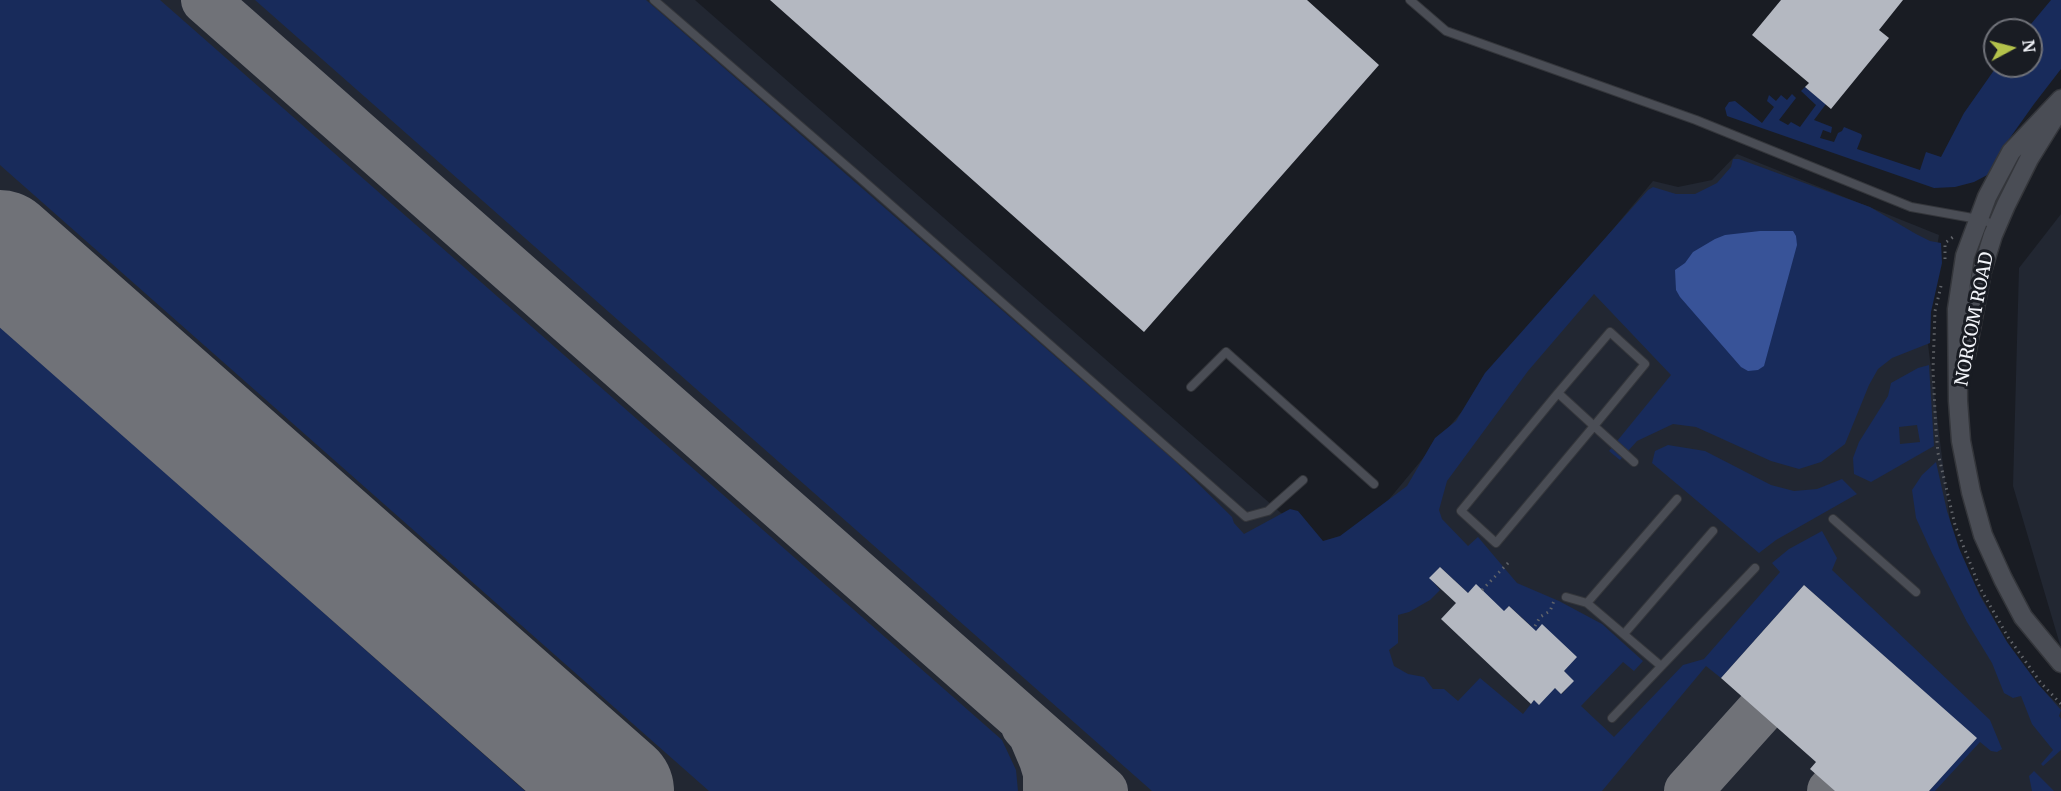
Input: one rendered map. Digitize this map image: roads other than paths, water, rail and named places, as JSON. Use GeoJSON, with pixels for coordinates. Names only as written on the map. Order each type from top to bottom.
{"type":"FeatureCollection","features":[{"type":"Feature","properties":{"kind":"street","name":"NORCOM ROAD"},"geometry":{"type":"LineString","coordinates":[[2061,99],[2011,152],[1987,196],[1965,256],[1957,309],[1961,441],[1971,492],[1983,535],[2024,617],[2061,663]]}},
{"type":"Feature","properties":{"kind":"street","name":"NORCOM ROAD"},"geometry":{"type":"LineString","coordinates":[[1958,401],[1973,309],[1997,225],[2029,159],[2061,108]]}},
{"type":"Feature","properties":{"kind":"lane"},"geometry":{"type":"LineString","coordinates":[[654,0],[1246,517],[1268,511],[1303,480]]}},
{"type":"Feature","properties":{"kind":"lane"},"geometry":{"type":"LineString","coordinates":[[1410,0],[1446,32],[1696,120],[1911,207],[1978,219],[1997,225]]}},
{"type":"Feature","properties":{"kind":"lane"},"geometry":{"type":"LineString","coordinates":[[1610,332],[1645,364],[1496,543],[1461,511],[1558,393],[1610,332]]}},
{"type":"Feature","properties":{"kind":"lane"},"geometry":{"type":"LineString","coordinates":[[1191,387],[1226,352],[1374,484]]}},
{"type":"Feature","properties":{"kind":"lane"},"geometry":{"type":"LineString","coordinates":[[1558,393],[1634,462]]}},
{"type":"Feature","properties":{"kind":"lane"},"geometry":{"type":"LineString","coordinates":[[1587,603],[1677,499]]}},
{"type":"Feature","properties":{"kind":"lane"},"geometry":{"type":"LineString","coordinates":[[1833,519],[1916,592]]}},
{"type":"Feature","properties":{"kind":"lane"},"geometry":{"type":"LineString","coordinates":[[1624,634],[1713,531]]}},
{"type":"Feature","properties":{"kind":"lane"},"geometry":{"type":"LineString","coordinates":[[1612,718],[1755,567]]}},
{"type":"Feature","properties":{"kind":"lane"},"geometry":{"type":"LineString","coordinates":[[1566,597],[1587,603],[1661,666]]}}]}
